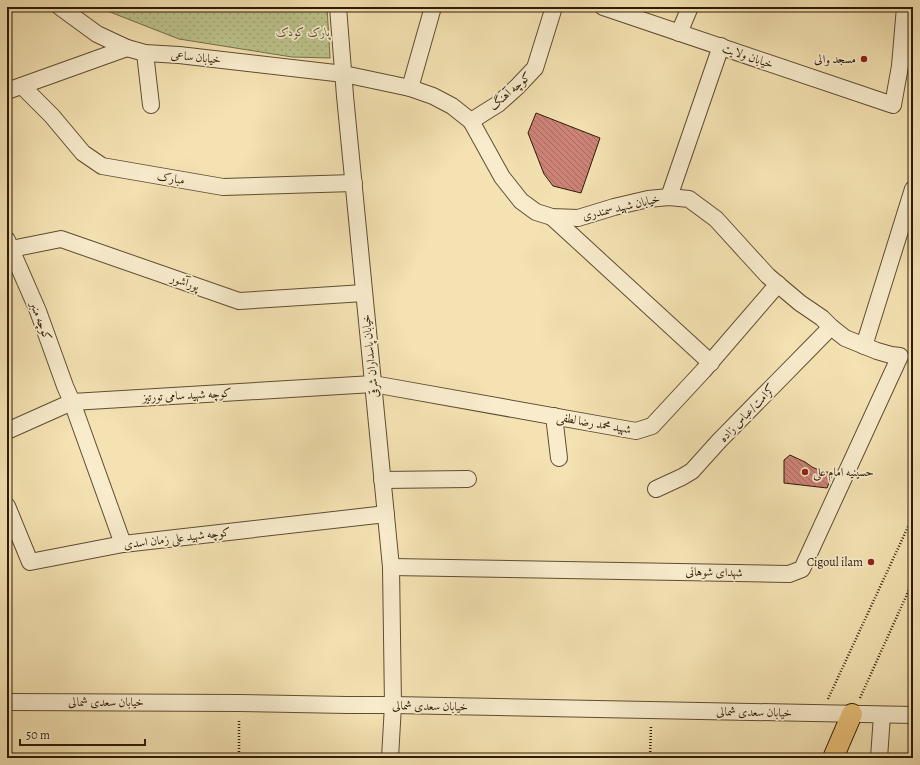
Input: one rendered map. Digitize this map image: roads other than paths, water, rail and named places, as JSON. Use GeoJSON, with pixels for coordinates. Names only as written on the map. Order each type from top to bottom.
{"type":"FeatureCollection","features":[{"type":"Feature","properties":{"kind":"main road"},"geometry":{"type":"LineString","coordinates":[[833,758],[852,714]]}},
{"type":"Feature","properties":{"kind":"street","name":"خیابان ساعی"},"geometry":{"type":"LineString","coordinates":[[60,7],[97,34],[127,48],[146,52],[344,74]]}},
{"type":"Feature","properties":{"kind":"street","name":"خیابان پاسداران شرقی"},"geometry":{"type":"LineString","coordinates":[[338,7],[391,567],[393,705],[390,758]]}},
{"type":"Feature","properties":{"kind":"street"},"geometry":{"type":"LineString","coordinates":[[410,88],[433,7]]}},
{"type":"Feature","properties":{"kind":"street","name":"کوچه آهنگ"},"geometry":{"type":"LineString","coordinates":[[470,121],[498,104],[521,84],[535,68],[554,7]]}},
{"type":"Feature","properties":{"kind":"street","name":"خیابان ولایت"},"geometry":{"type":"LineString","coordinates":[[603,7],[894,105],[900,66],[905,7]]}},
{"type":"Feature","properties":{"kind":"street"},"geometry":{"type":"LineString","coordinates":[[680,33],[690,7]]}},
{"type":"Feature","properties":{"kind":"street"},"geometry":{"type":"LineString","coordinates":[[669,197],[721,46]]}},
{"type":"Feature","properties":{"kind":"street"},"geometry":{"type":"LineString","coordinates":[[14,88],[127,48]]}},
{"type":"Feature","properties":{"kind":"street"},"geometry":{"type":"LineString","coordinates":[[146,52],[150,105]]}},
{"type":"Feature","properties":{"kind":"street","name":"خیابان شهید سمندری"},"geometry":{"type":"LineString","coordinates":[[344,74],[410,88],[433,96],[452,106],[470,121],[502,177],[521,200],[536,212],[552,217],[578,218],[648,199],[669,197],[689,199],[716,219],[768,276],[800,303],[822,318],[830,327],[845,338],[864,346],[890,355],[900,356]]}},
{"type":"Feature","properties":{"kind":"street","name":"مبارک"},"geometry":{"type":"LineString","coordinates":[[14,88],[52,116],[83,153],[102,166],[223,187],[354,183]]}},
{"type":"Feature","properties":{"kind":"street"},"geometry":{"type":"LineString","coordinates":[[864,346],[913,188]]}},
{"type":"Feature","properties":{"kind":"street"},"geometry":{"type":"LineString","coordinates":[[552,217],[711,362]]}},
{"type":"Feature","properties":{"kind":"street","name":"پورآشور"},"geometry":{"type":"LineString","coordinates":[[9,244],[62,239],[239,302],[364,293]]}},
{"type":"Feature","properties":{"kind":"street","name":"کوچه منبر"},"geometry":{"type":"LineString","coordinates":[[9,244],[38,311],[123,544]]}},
{"type":"Feature","properties":{"kind":"street","name":"شهید محمد رضا لطفی"},"geometry":{"type":"LineString","coordinates":[[373,384],[636,431],[652,426],[711,362],[778,284]]}},
{"type":"Feature","properties":{"kind":"street","name":"کرامت/عباس زاده"},"geometry":{"type":"LineString","coordinates":[[656,489],[682,478],[692,471],[719,441],[830,327]]}},
{"type":"Feature","properties":{"kind":"street","name":"شهدای شوهانی"},"geometry":{"type":"LineString","coordinates":[[391,567],[789,574],[802,569],[900,356]]}},
{"type":"Feature","properties":{"kind":"street","name":"کوچه شهید سامی تورتیز"},"geometry":{"type":"LineString","coordinates":[[7,431],[72,402],[373,384]]}},
{"type":"Feature","properties":{"kind":"street"},"geometry":{"type":"LineString","coordinates":[[554,416],[559,458]]}},
{"type":"Feature","properties":{"kind":"street"},"geometry":{"type":"LineString","coordinates":[[382,480],[468,479]]}},
{"type":"Feature","properties":{"kind":"street","name":"کوچه شهید علی زمان اسدی"},"geometry":{"type":"LineString","coordinates":[[7,506],[30,562],[123,544],[386,514]]}},
{"type":"Feature","properties":{"kind":"street","name":"خیابان سعدی شمالی"},"geometry":{"type":"LineString","coordinates":[[7,702],[239,703],[348,706],[393,705],[913,715]]}},
{"type":"Feature","properties":{"kind":"street"},"geometry":{"type":"LineString","coordinates":[[879,758],[882,715]]}},
{"type":"Feature","properties":{"kind":"place","name":"مسجد والی"},"geometry":{"type":"Point","coordinates":[864,59]}},
{"type":"Feature","properties":{"kind":"place","name":"حسینیه امام علی"},"geometry":{"type":"Point","coordinates":[805,472]}},
{"type":"Feature","properties":{"kind":"place","name":"Cigoul ilam"},"geometry":{"type":"Point","coordinates":[871,562]}},
{"type":"Feature","properties":{"kind":"park label","name":"پارک کودک"},"geometry":{"type":"Point","coordinates":[303,32]}}]}
